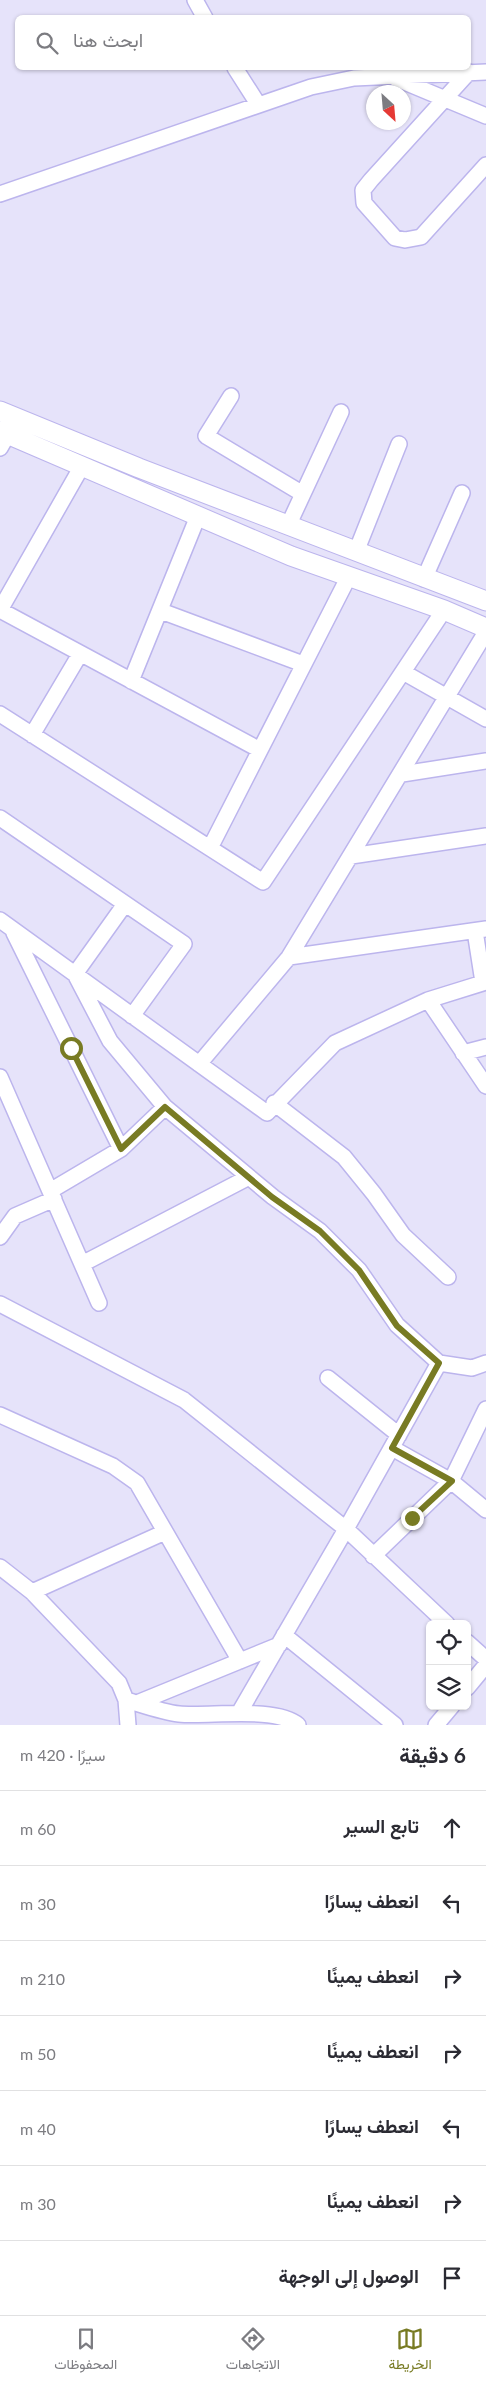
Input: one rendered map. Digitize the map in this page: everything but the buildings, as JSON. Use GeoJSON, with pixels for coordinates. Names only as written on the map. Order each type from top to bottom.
{"type":"FeatureCollection","features":[{"type":"Feature","properties":{"kind":"main road"},"geometry":{"type":"LineString","coordinates":[[0,411],[139,468],[424,579],[486,601]]}},
{"type":"Feature","properties":{"kind":"main road"},"geometry":{"type":"LineString","coordinates":[[3,438],[82,466],[291,556],[444,610],[486,628]]}},
{"type":"Feature","properties":{"kind":"main road"},"geometry":{"type":"LineString","coordinates":[[130,487],[139,468]]}},
{"type":"Feature","properties":{"kind":"street"},"geometry":{"type":"LineString","coordinates":[[195,0],[203,15]]}},
{"type":"Feature","properties":{"kind":"street"},"geometry":{"type":"LineString","coordinates":[[236,70],[258,104]]}},
{"type":"Feature","properties":{"kind":"street"},"geometry":{"type":"LineString","coordinates":[[468,72],[363,190],[364,203],[395,238],[405,240],[421,237],[486,165]]}},
{"type":"Feature","properties":{"kind":"street"},"geometry":{"type":"LineString","coordinates":[[0,194],[258,104],[331,82],[391,76],[486,72]]}},
{"type":"Feature","properties":{"kind":"street"},"geometry":{"type":"LineString","coordinates":[[391,76],[486,116]]}},
{"type":"Feature","properties":{"kind":"street"},"geometry":{"type":"LineString","coordinates":[[231,396],[206,436],[302,494]]}},
{"type":"Feature","properties":{"kind":"street"},"geometry":{"type":"LineString","coordinates":[[288,526],[340,412]]}},
{"type":"Feature","properties":{"kind":"street"},"geometry":{"type":"LineString","coordinates":[[356,552],[399,444]]}},
{"type":"Feature","properties":{"kind":"street"},"geometry":{"type":"LineString","coordinates":[[82,466],[0,610],[260,750]]}},
{"type":"Feature","properties":{"kind":"street"},"geometry":{"type":"LineString","coordinates":[[424,579],[462,493]]}},
{"type":"Feature","properties":{"kind":"street"},"geometry":{"type":"LineString","coordinates":[[131,681],[198,516]]}},
{"type":"Feature","properties":{"kind":"street"},"geometry":{"type":"LineString","coordinates":[[210,848],[349,576]]}},
{"type":"Feature","properties":{"kind":"street"},"geometry":{"type":"LineString","coordinates":[[0,714],[263,882],[444,610]]}},
{"type":"Feature","properties":{"kind":"street"},"geometry":{"type":"LineString","coordinates":[[161,611],[303,664]]}},
{"type":"Feature","properties":{"kind":"street"},"geometry":{"type":"LineString","coordinates":[[199,1064],[289,956],[402,774],[486,632]]}},
{"type":"Feature","properties":{"kind":"street"},"geometry":{"type":"LineString","coordinates":[[32,735],[80,654]]}},
{"type":"Feature","properties":{"kind":"street"},"geometry":{"type":"LineString","coordinates":[[403,672],[486,719]]}},
{"type":"Feature","properties":{"kind":"street"},"geometry":{"type":"LineString","coordinates":[[402,774],[486,761]]}},
{"type":"Feature","properties":{"kind":"street"},"geometry":{"type":"LineString","coordinates":[[2,824],[184,944],[132,1016]]}},
{"type":"Feature","properties":{"kind":"street"},"geometry":{"type":"LineString","coordinates":[[351,856],[486,836]]}},
{"type":"Feature","properties":{"kind":"street"},"geometry":{"type":"LineString","coordinates":[[75,974],[125,904]]}},
{"type":"Feature","properties":{"kind":"street"},"geometry":{"type":"LineString","coordinates":[[0,920],[267,1113],[274,1103],[335,1043],[428,1000],[485,982],[480,930],[289,956]]}},
{"type":"Feature","properties":{"kind":"street"},"geometry":{"type":"LineString","coordinates":[[12,930],[121,1149]]}},
{"type":"Feature","properties":{"kind":"street"},"geometry":{"type":"LineString","coordinates":[[75,974],[110,1041],[165,1107],[272,1197],[320,1231],[359,1270],[397,1326],[439,1363],[472,1368],[486,1362]]}},
{"type":"Feature","properties":{"kind":"street"},"geometry":{"type":"LineString","coordinates":[[428,1000],[486,1086]]}},
{"type":"Feature","properties":{"kind":"street"},"geometry":{"type":"LineString","coordinates":[[463,1052],[486,1047]]}},
{"type":"Feature","properties":{"kind":"street"},"geometry":{"type":"LineString","coordinates":[[0,1077],[99,1303]]}},
{"type":"Feature","properties":{"kind":"street"},"geometry":{"type":"LineString","coordinates":[[274,1103],[344,1157],[374,1194],[403,1235],[448,1277]]}},
{"type":"Feature","properties":{"kind":"street"},"geometry":{"type":"LineString","coordinates":[[0,1237],[15,1216],[52,1195],[121,1149],[165,1107]]}},
{"type":"Feature","properties":{"kind":"street"},"geometry":{"type":"LineString","coordinates":[[82,1264],[249,1177]]}},
{"type":"Feature","properties":{"kind":"street"},"geometry":{"type":"LineString","coordinates":[[0,1304],[184,1400],[346,1529],[372,1556],[443,1620]]}},
{"type":"Feature","properties":{"kind":"street"},"geometry":{"type":"LineString","coordinates":[[239,1713],[346,1529],[439,1363]]}},
{"type":"Feature","properties":{"kind":"street"},"geometry":{"type":"LineString","coordinates":[[328,1378],[395,1441],[452,1481],[486,1510]]}},
{"type":"Feature","properties":{"kind":"street"},"geometry":{"type":"LineString","coordinates":[[372,1556],[452,1481],[479,1444],[486,1408]]}},
{"type":"Feature","properties":{"kind":"street"},"geometry":{"type":"LineString","coordinates":[[0,1415],[113,1466],[137,1483],[240,1661]]}},
{"type":"Feature","properties":{"kind":"street"},"geometry":{"type":"LineString","coordinates":[[32,1592],[165,1532]]}},
{"type":"Feature","properties":{"kind":"street"},"geometry":{"type":"LineString","coordinates":[[0,1567],[32,1592],[119,1683],[132,1702],[177,1714],[212,1715],[239,1713],[273,1716],[298,1725]]}},
{"type":"Feature","properties":{"kind":"street"},"geometry":{"type":"LineString","coordinates":[[132,1702],[240,1661],[282,1640]]}},
{"type":"Feature","properties":{"kind":"street"},"geometry":{"type":"LineString","coordinates":[[282,1640],[395,1725]]}},
{"type":"Feature","properties":{"kind":"street"},"geometry":{"type":"LineString","coordinates":[[471,1646],[486,1659]]}},
{"type":"Feature","properties":{"kind":"street"},"geometry":{"type":"LineString","coordinates":[[471,1683],[486,1665]]}},
{"type":"Feature","properties":{"kind":"street"},"geometry":{"type":"LineString","coordinates":[[128,1725],[132,1702]]}},
{"type":"Feature","properties":{"kind":"street"},"geometry":{"type":"LineString","coordinates":[[436,1725],[449,1710]]}},
{"type":"Feature","properties":{"kind":"route"},"geometry":{"type":"LineString","coordinates":[[71,1048],[121,1149],[165,1107],[272,1197],[320,1231],[359,1270],[369,1288],[397,1326],[439,1363],[392,1448],[452,1481],[412,1518]]}}]}
